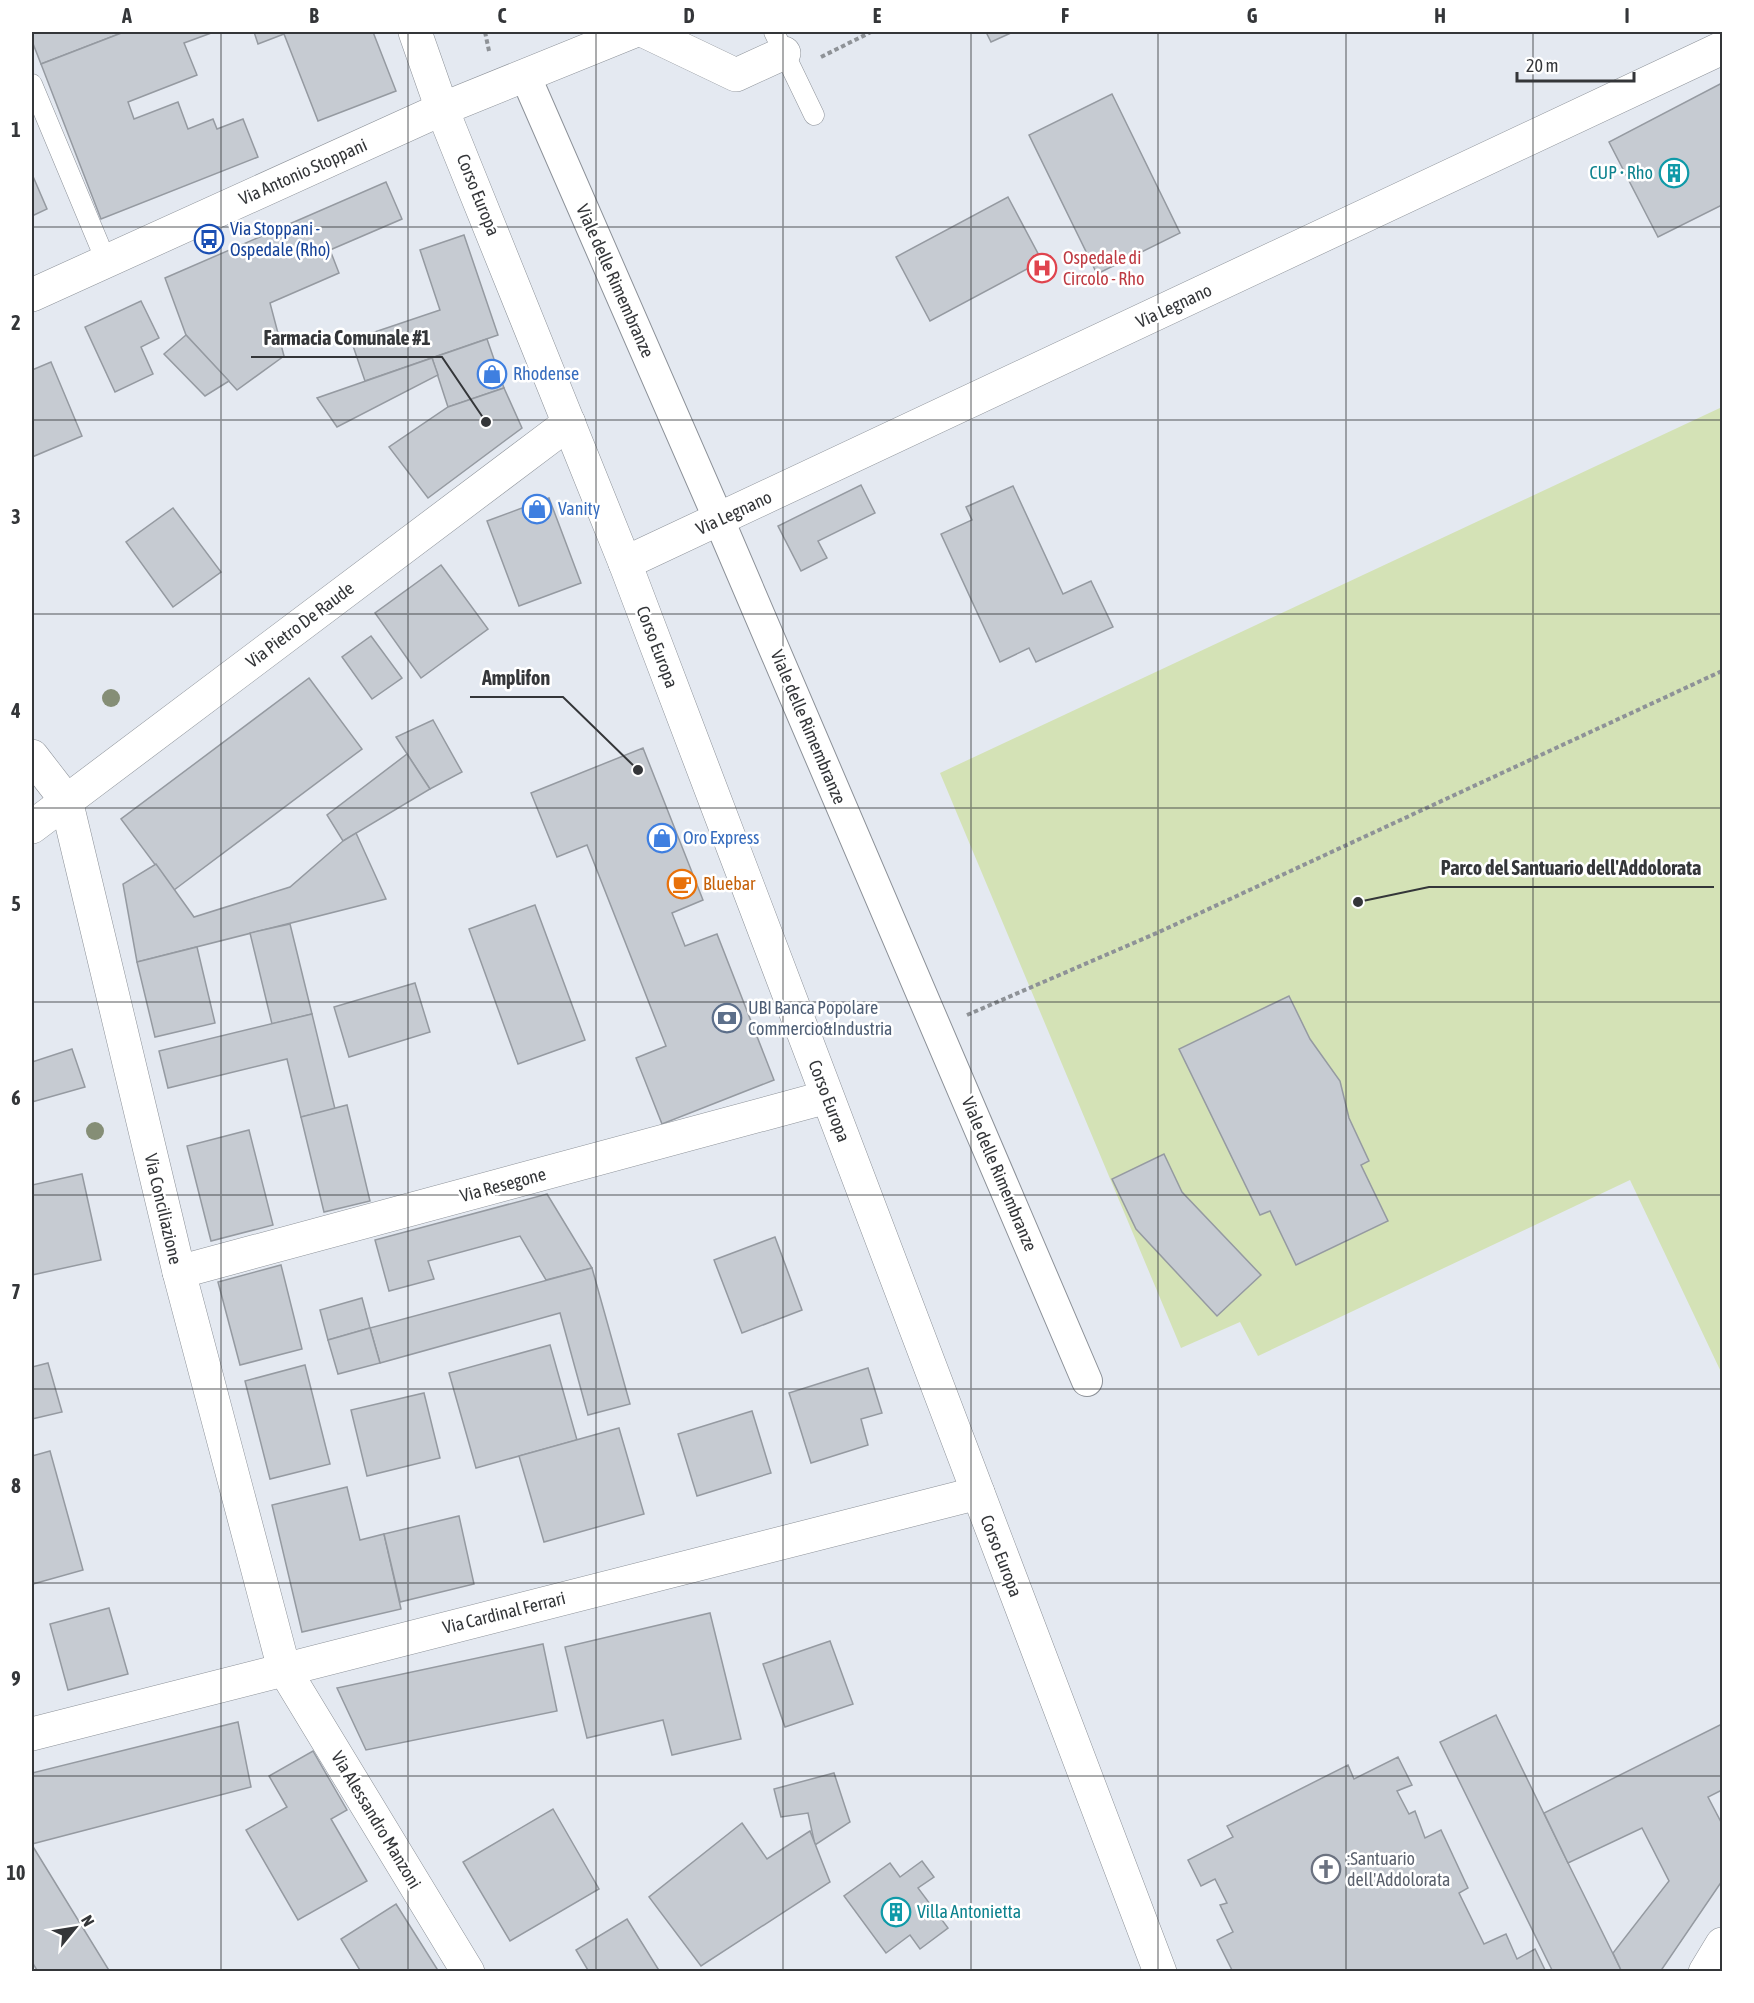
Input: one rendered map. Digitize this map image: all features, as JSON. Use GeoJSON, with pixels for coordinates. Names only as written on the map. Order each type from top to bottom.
{"type":"FeatureCollection","features":[{"type":"Feature","properties":{"kind":"street","name":"Corso Europa"},"geometry":{"type":"LineString","coordinates":[[415,32],[442,109],[625,563],[1160,1971]]}},
{"type":"Feature","properties":{"kind":"street","name":"Via Antonio Stoppani"},"geometry":{"type":"LineString","coordinates":[[32,295],[442,109],[632,32]]}},
{"type":"Feature","properties":{"kind":"street"},"geometry":{"type":"LineString","coordinates":[[646,32],[736,75],[784,52]]}},
{"type":"Feature","properties":{"kind":"street","name":"Via Legnano"},"geometry":{"type":"LineString","coordinates":[[625,563],[1722,48]]}},
{"type":"Feature","properties":{"kind":"street","name":"Viale delle Rimembranze"},"geometry":{"type":"LineString","coordinates":[[525,75],[719,520],[1087,1381]]}},
{"type":"Feature","properties":{"kind":"street","name":"Via Pietro De Raude"},"geometry":{"type":"LineString","coordinates":[[32,826],[569,423]]}},
{"type":"Feature","properties":{"kind":"street","name":"Via Conciliazione"},"geometry":{"type":"LineString","coordinates":[[32,756],[66,800],[178,1272],[284,1669]]}},
{"type":"Feature","properties":{"kind":"street","name":"Via Resegone"},"geometry":{"type":"LineString","coordinates":[[178,1272],[827,1097]]}},
{"type":"Feature","properties":{"kind":"street","name":"Via Cardinal Ferrari"},"geometry":{"type":"LineString","coordinates":[[32,1734],[978,1493]]}},
{"type":"Feature","properties":{"kind":"street","name":"Via Alessandro Manzoni"},"geometry":{"type":"LineString","coordinates":[[284,1669],[468,1971]]}},
{"type":"Feature","properties":{"kind":"street"},"geometry":{"type":"LineString","coordinates":[[1704,1971],[1722,1944]]}},
{"type":"Feature","properties":{"kind":"lane"},"geometry":{"type":"LineString","coordinates":[[784,52],[814,115]]}},
{"type":"Feature","properties":{"kind":"lane"},"geometry":{"type":"LineString","coordinates":[[32,84],[106,261]]}},
{"type":"Feature","properties":{"kind":"path"},"geometry":{"type":"LineString","coordinates":[[784,52],[871,32]]}},
{"type":"Feature","properties":{"kind":"path"},"geometry":{"type":"LineString","coordinates":[[936,1028],[1159,932],[1722,670]]}},
{"type":"Feature","properties":{"kind":"green space"},"geometry":{"type":"Polygon","coordinates":[[[1722,407],[1722,1374],[1630,1180],[1258,1356],[1240,1322],[1181,1348],[940,773],[1722,407]]]}},
{"type":"Feature","properties":{"kind":"building"},"geometry":{"type":"Polygon","coordinates":[[[32,32],[124,32],[41,64],[32,41],[32,32]]]}},
{"type":"Feature","properties":{"kind":"building"},"geometry":{"type":"Polygon","coordinates":[[[124,32],[214,32],[184,43],[197,75],[128,102],[134,119],[178,102],[188,129],[213,119],[217,129],[243,119],[258,157],[101,219],[41,64],[124,32]]]}},
{"type":"Feature","properties":{"kind":"building"},"geometry":{"type":"Polygon","coordinates":[[[254,32],[373,32],[396,91],[318,121],[284,34],[258,44],[254,32]]]}},
{"type":"Feature","properties":{"kind":"building"},"geometry":{"type":"Polygon","coordinates":[[[986,32],[1013,32],[991,42],[986,32]]]}},
{"type":"Feature","properties":{"kind":"building","name":"CUP • Rho"},"geometry":{"type":"Polygon","coordinates":[[[1722,83],[1722,205],[1658,237],[1609,142],[1722,83]]]}},
{"type":"Feature","properties":{"kind":"building"},"geometry":{"type":"Polygon","coordinates":[[[1112,94],[1180,233],[1097,274],[1029,135],[1112,94]]]}},
{"type":"Feature","properties":{"kind":"building"},"geometry":{"type":"Polygon","coordinates":[[[32,174],[47,209],[32,216],[32,174]]]}},
{"type":"Feature","properties":{"kind":"building"},"geometry":{"type":"Polygon","coordinates":[[[386,182],[402,219],[330,250],[339,273],[270,303],[284,356],[237,390],[186,335],[165,278],[386,182]]]}},
{"type":"Feature","properties":{"kind":"building"},"geometry":{"type":"Polygon","coordinates":[[[1008,197],[1042,261],[930,321],[896,257],[1008,197]]]}},
{"type":"Feature","properties":{"kind":"building"},"geometry":{"type":"Polygon","coordinates":[[[464,235],[498,335],[365,381],[351,340],[440,310],[420,250],[464,235]]]}},
{"type":"Feature","properties":{"kind":"building"},"geometry":{"type":"Polygon","coordinates":[[[141,301],[159,338],[141,347],[153,374],[115,392],[85,327],[141,301]]]}},
{"type":"Feature","properties":{"kind":"building"},"geometry":{"type":"Polygon","coordinates":[[[186,335],[229,381],[205,396],[164,354],[186,335]]]}},
{"type":"Feature","properties":{"kind":"building"},"geometry":{"type":"Polygon","coordinates":[[[487,339],[504,388],[448,407],[432,358],[487,339]]]}},
{"type":"Feature","properties":{"kind":"building"},"geometry":{"type":"Polygon","coordinates":[[[432,358],[438,375],[337,427],[317,398],[432,358]]]}},
{"type":"Feature","properties":{"kind":"building"},"geometry":{"type":"Polygon","coordinates":[[[51,362],[82,436],[32,457],[32,370],[51,362]]]}},
{"type":"Feature","properties":{"kind":"building"},"geometry":{"type":"Polygon","coordinates":[[[504,388],[522,428],[428,498],[389,447],[448,407],[504,388]]]}},
{"type":"Feature","properties":{"kind":"building"},"geometry":{"type":"Polygon","coordinates":[[[861,485],[875,513],[818,541],[827,558],[801,571],[778,526],[861,485]]]}},
{"type":"Feature","properties":{"kind":"building"},"geometry":{"type":"Polygon","coordinates":[[[1013,486],[1063,594],[1091,581],[1113,627],[1036,662],[1029,648],[1000,662],[941,534],[972,520],[966,507],[1013,486]]]}},
{"type":"Feature","properties":{"kind":"building"},"geometry":{"type":"Polygon","coordinates":[[[549,498],[581,583],[519,606],[487,521],[549,498]]]}},
{"type":"Feature","properties":{"kind":"building"},"geometry":{"type":"Polygon","coordinates":[[[173,508],[221,572],[173,607],[126,542],[173,508]]]}},
{"type":"Feature","properties":{"kind":"building"},"geometry":{"type":"Polygon","coordinates":[[[441,565],[488,629],[421,678],[375,613],[441,565]]]}},
{"type":"Feature","properties":{"kind":"building"},"geometry":{"type":"Polygon","coordinates":[[[371,636],[402,678],[372,699],[342,657],[371,636]]]}},
{"type":"Feature","properties":{"kind":"building"},"geometry":{"type":"Polygon","coordinates":[[[309,678],[362,749],[174,890],[121,819],[309,678]]]}},
{"type":"Feature","properties":{"kind":"building"},"geometry":{"type":"Polygon","coordinates":[[[433,720],[462,772],[430,789],[396,737],[433,720]]]}},
{"type":"Feature","properties":{"kind":"building"},"geometry":{"type":"Polygon","coordinates":[[[643,748],[703,900],[672,913],[685,946],[717,934],[774,1080],[662,1124],[636,1058],[666,1046],[587,845],[557,857],[531,793],[643,748]]]}},
{"type":"Feature","properties":{"kind":"building"},"geometry":{"type":"Polygon","coordinates":[[[407,754],[430,789],[343,841],[327,815],[407,754]]]}},
{"type":"Feature","properties":{"kind":"building"},"geometry":{"type":"Polygon","coordinates":[[[356,833],[386,899],[137,962],[123,884],[156,864],[194,917],[290,887],[343,841],[356,833]]]}},
{"type":"Feature","properties":{"kind":"building"},"geometry":{"type":"Polygon","coordinates":[[[535,905],[585,1040],[518,1064],[469,929],[535,905]]]}},
{"type":"Feature","properties":{"kind":"building"},"geometry":{"type":"Polygon","coordinates":[[[290,924],[312,1014],[272,1024],[250,933],[290,924]]]}},
{"type":"Feature","properties":{"kind":"building"},"geometry":{"type":"Polygon","coordinates":[[[197,947],[215,1023],[155,1037],[137,962],[197,947]]]}},
{"type":"Feature","properties":{"kind":"building"},"geometry":{"type":"Polygon","coordinates":[[[415,983],[430,1032],[349,1057],[334,1007],[415,983]]]}},
{"type":"Feature","properties":{"kind":"building"},"geometry":{"type":"Polygon","coordinates":[[[1289,996],[1310,1039],[1340,1081],[1349,1118],[1369,1161],[1361,1165],[1388,1221],[1296,1265],[1270,1211],[1260,1215],[1179,1049],[1289,996]]]}},
{"type":"Feature","properties":{"kind":"building"},"geometry":{"type":"Polygon","coordinates":[[[312,1014],[335,1109],[301,1117],[287,1059],[168,1088],[159,1051],[312,1014]]]}},
{"type":"Feature","properties":{"kind":"building"},"geometry":{"type":"Polygon","coordinates":[[[72,1049],[85,1087],[32,1102],[32,1062],[72,1049]]]}},
{"type":"Feature","properties":{"kind":"building"},"geometry":{"type":"Polygon","coordinates":[[[347,1105],[370,1201],[324,1212],[301,1117],[347,1105]]]}},
{"type":"Feature","properties":{"kind":"building"},"geometry":{"type":"Polygon","coordinates":[[[249,1130],[273,1225],[211,1241],[187,1146],[249,1130]]]}},
{"type":"Feature","properties":{"kind":"building"},"geometry":{"type":"Polygon","coordinates":[[[1164,1154],[1182,1192],[1261,1275],[1217,1316],[1136,1229],[1112,1179],[1164,1154]]]}},
{"type":"Feature","properties":{"kind":"building"},"geometry":{"type":"Polygon","coordinates":[[[82,1174],[101,1260],[32,1275],[32,1185],[82,1174]]]}},
{"type":"Feature","properties":{"kind":"building"},"geometry":{"type":"Polygon","coordinates":[[[547,1194],[592,1268],[546,1280],[520,1236],[428,1261],[434,1279],[389,1291],[375,1240],[547,1194]]]}},
{"type":"Feature","properties":{"kind":"building"},"geometry":{"type":"Polygon","coordinates":[[[775,1237],[802,1310],[742,1333],[714,1260],[775,1237]]]}},
{"type":"Feature","properties":{"kind":"building"},"geometry":{"type":"Polygon","coordinates":[[[281,1265],[302,1349],[240,1365],[218,1282],[281,1265]]]}},
{"type":"Feature","properties":{"kind":"building"},"geometry":{"type":"Polygon","coordinates":[[[592,1268],[630,1404],[588,1415],[560,1313],[380,1363],[370,1328],[592,1268]]]}},
{"type":"Feature","properties":{"kind":"building"},"geometry":{"type":"Polygon","coordinates":[[[362,1298],[370,1328],[328,1340],[320,1310],[362,1298]]]}},
{"type":"Feature","properties":{"kind":"building"},"geometry":{"type":"Polygon","coordinates":[[[370,1328],[380,1363],[338,1374],[328,1340],[370,1328]]]}},
{"type":"Feature","properties":{"kind":"building"},"geometry":{"type":"Polygon","coordinates":[[[550,1345],[577,1440],[476,1468],[449,1373],[550,1345]]]}},
{"type":"Feature","properties":{"kind":"building"},"geometry":{"type":"Polygon","coordinates":[[[48,1363],[62,1412],[32,1419],[32,1367],[48,1363]]]}},
{"type":"Feature","properties":{"kind":"building"},"geometry":{"type":"Polygon","coordinates":[[[305,1365],[330,1464],[270,1479],[245,1381],[305,1365]]]}},
{"type":"Feature","properties":{"kind":"building"},"geometry":{"type":"Polygon","coordinates":[[[868,1368],[882,1413],[861,1419],[868,1445],[811,1463],[789,1393],[868,1368]]]}},
{"type":"Feature","properties":{"kind":"building"},"geometry":{"type":"Polygon","coordinates":[[[424,1393],[440,1458],[367,1476],[351,1410],[424,1393]]]}},
{"type":"Feature","properties":{"kind":"building"},"geometry":{"type":"Polygon","coordinates":[[[752,1411],[771,1473],[697,1496],[678,1434],[752,1411]]]}},
{"type":"Feature","properties":{"kind":"building"},"geometry":{"type":"Polygon","coordinates":[[[619,1428],[644,1514],[544,1542],[519,1456],[619,1428]]]}},
{"type":"Feature","properties":{"kind":"building"},"geometry":{"type":"Polygon","coordinates":[[[50,1451],[83,1570],[33,1584],[32,1456],[50,1451]]]}},
{"type":"Feature","properties":{"kind":"building"},"geometry":{"type":"Polygon","coordinates":[[[347,1487],[360,1540],[384,1534],[401,1609],[302,1632],[272,1505],[347,1487]]]}},
{"type":"Feature","properties":{"kind":"building"},"geometry":{"type":"Polygon","coordinates":[[[459,1516],[474,1584],[400,1602],[384,1534],[459,1516]]]}},
{"type":"Feature","properties":{"kind":"building"},"geometry":{"type":"Polygon","coordinates":[[[109,1608],[128,1674],[68,1690],[50,1624],[109,1608]]]}},
{"type":"Feature","properties":{"kind":"building"},"geometry":{"type":"Polygon","coordinates":[[[710,1613],[741,1739],[672,1755],[663,1720],[587,1738],[565,1647],[710,1613]]]}},
{"type":"Feature","properties":{"kind":"building"},"geometry":{"type":"Polygon","coordinates":[[[830,1641],[853,1704],[785,1727],[763,1664],[830,1641]]]}},
{"type":"Feature","properties":{"kind":"building"},"geometry":{"type":"Polygon","coordinates":[[[543,1644],[557,1711],[366,1750],[337,1688],[543,1644]]]}},
{"type":"Feature","properties":{"kind":"building"},"geometry":{"type":"Polygon","coordinates":[[[1496,1715],[1622,1972],[1553,1972],[1440,1742],[1496,1715]]]}},
{"type":"Feature","properties":{"kind":"building"},"geometry":{"type":"Polygon","coordinates":[[[238,1722],[251,1787],[32,1844],[32,1773],[238,1722]]]}},
{"type":"Feature","properties":{"kind":"building"},"geometry":{"type":"Polygon","coordinates":[[[1722,1724],[1722,1790],[1708,1797],[1722,1824],[1722,1881],[1660,1972],[1622,1972],[1613,1953],[1669,1881],[1642,1828],[1568,1863],[1544,1813],[1722,1724]]]}},
{"type":"Feature","properties":{"kind":"building"},"geometry":{"type":"Polygon","coordinates":[[[313,1751],[347,1810],[331,1819],[367,1881],[298,1920],[246,1830],[287,1807],[269,1776],[313,1751]]]}},
{"type":"Feature","properties":{"kind":"building","name":":Santuario dell'Addolorata"},"geometry":{"type":"Polygon","coordinates":[[[1398,1757],[1412,1785],[1397,1791],[1409,1814],[1415,1811],[1425,1838],[1441,1830],[1468,1888],[1459,1893],[1484,1944],[1506,1934],[1517,1959],[1535,1949],[1546,1972],[1233,1972],[1217,1940],[1233,1932],[1220,1905],[1227,1903],[1215,1879],[1201,1886],[1188,1860],[1233,1837],[1227,1826],[1348,1765],[1354,1779],[1398,1757]]]}},
{"type":"Feature","properties":{"kind":"building"},"geometry":{"type":"Polygon","coordinates":[[[834,1773],[850,1822],[815,1845],[808,1813],[781,1817],[774,1789],[834,1773]]]}},
{"type":"Feature","properties":{"kind":"building"},"geometry":{"type":"Polygon","coordinates":[[[553,1809],[599,1889],[510,1941],[463,1862],[553,1809]]]}},
{"type":"Feature","properties":{"kind":"building"},"geometry":{"type":"Polygon","coordinates":[[[742,1823],[767,1859],[810,1831],[830,1882],[701,1966],[649,1897],[742,1823]]]}},
{"type":"Feature","properties":{"kind":"building"},"geometry":{"type":"Polygon","coordinates":[[[32,1845],[110,1972],[38,1972],[32,1962],[32,1845]]]}},
{"type":"Feature","properties":{"kind":"building","name":"Villa Antonietta"},"geometry":{"type":"Polygon","coordinates":[[[922,1861],[934,1877],[918,1888],[948,1928],[920,1949],[910,1935],[886,1953],[844,1896],[890,1863],[900,1877],[922,1861]]]}},
{"type":"Feature","properties":{"kind":"building"},"geometry":{"type":"Polygon","coordinates":[[[396,1904],[439,1972],[361,1972],[341,1939],[396,1904]]]}},
{"type":"Feature","properties":{"kind":"building"},"geometry":{"type":"Polygon","coordinates":[[[627,1919],[660,1972],[589,1972],[576,1950],[627,1919]]]}},
{"type":"Feature","properties":{"kind":"place","name":"CUP • Rho"},"geometry":{"type":"Point","coordinates":[1674,173]}},
{"type":"Feature","properties":{"kind":"place","name":"Via Stoppani - Ospedale (Rho)"},"geometry":{"type":"Point","coordinates":[209,239]}},
{"type":"Feature","properties":{"kind":"place","name":"Ospedale di Circolo - Rho"},"geometry":{"type":"Point","coordinates":[1042,268]}},
{"type":"Feature","properties":{"kind":"place","name":"Rhodense"},"geometry":{"type":"Point","coordinates":[492,374]}},
{"type":"Feature","properties":{"kind":"place","name":"Farmacia Comunale #1"},"geometry":{"type":"Point","coordinates":[486,422]}},
{"type":"Feature","properties":{"kind":"place","name":"Vanity"},"geometry":{"type":"Point","coordinates":[537,509]}},
{"type":"Feature","properties":{"kind":"place","name":"Amplifon"},"geometry":{"type":"Point","coordinates":[638,770]}},
{"type":"Feature","properties":{"kind":"place","name":"Oro Express"},"geometry":{"type":"Point","coordinates":[662,838]}},
{"type":"Feature","properties":{"kind":"place","name":"Bluebar"},"geometry":{"type":"Point","coordinates":[682,884]}},
{"type":"Feature","properties":{"kind":"place","name":"Parco del Santuario dell'Addolorata"},"geometry":{"type":"Point","coordinates":[1358,902]}},
{"type":"Feature","properties":{"kind":"place","name":"UBI Banca Popolare Commercio&Industria"},"geometry":{"type":"Point","coordinates":[727,1018]}},
{"type":"Feature","properties":{"kind":"place","name":":Santuario dell'Addolorata"},"geometry":{"type":"Point","coordinates":[1326,1869]}},
{"type":"Feature","properties":{"kind":"place","name":"Villa Antonietta"},"geometry":{"type":"Point","coordinates":[896,1912]}}]}
